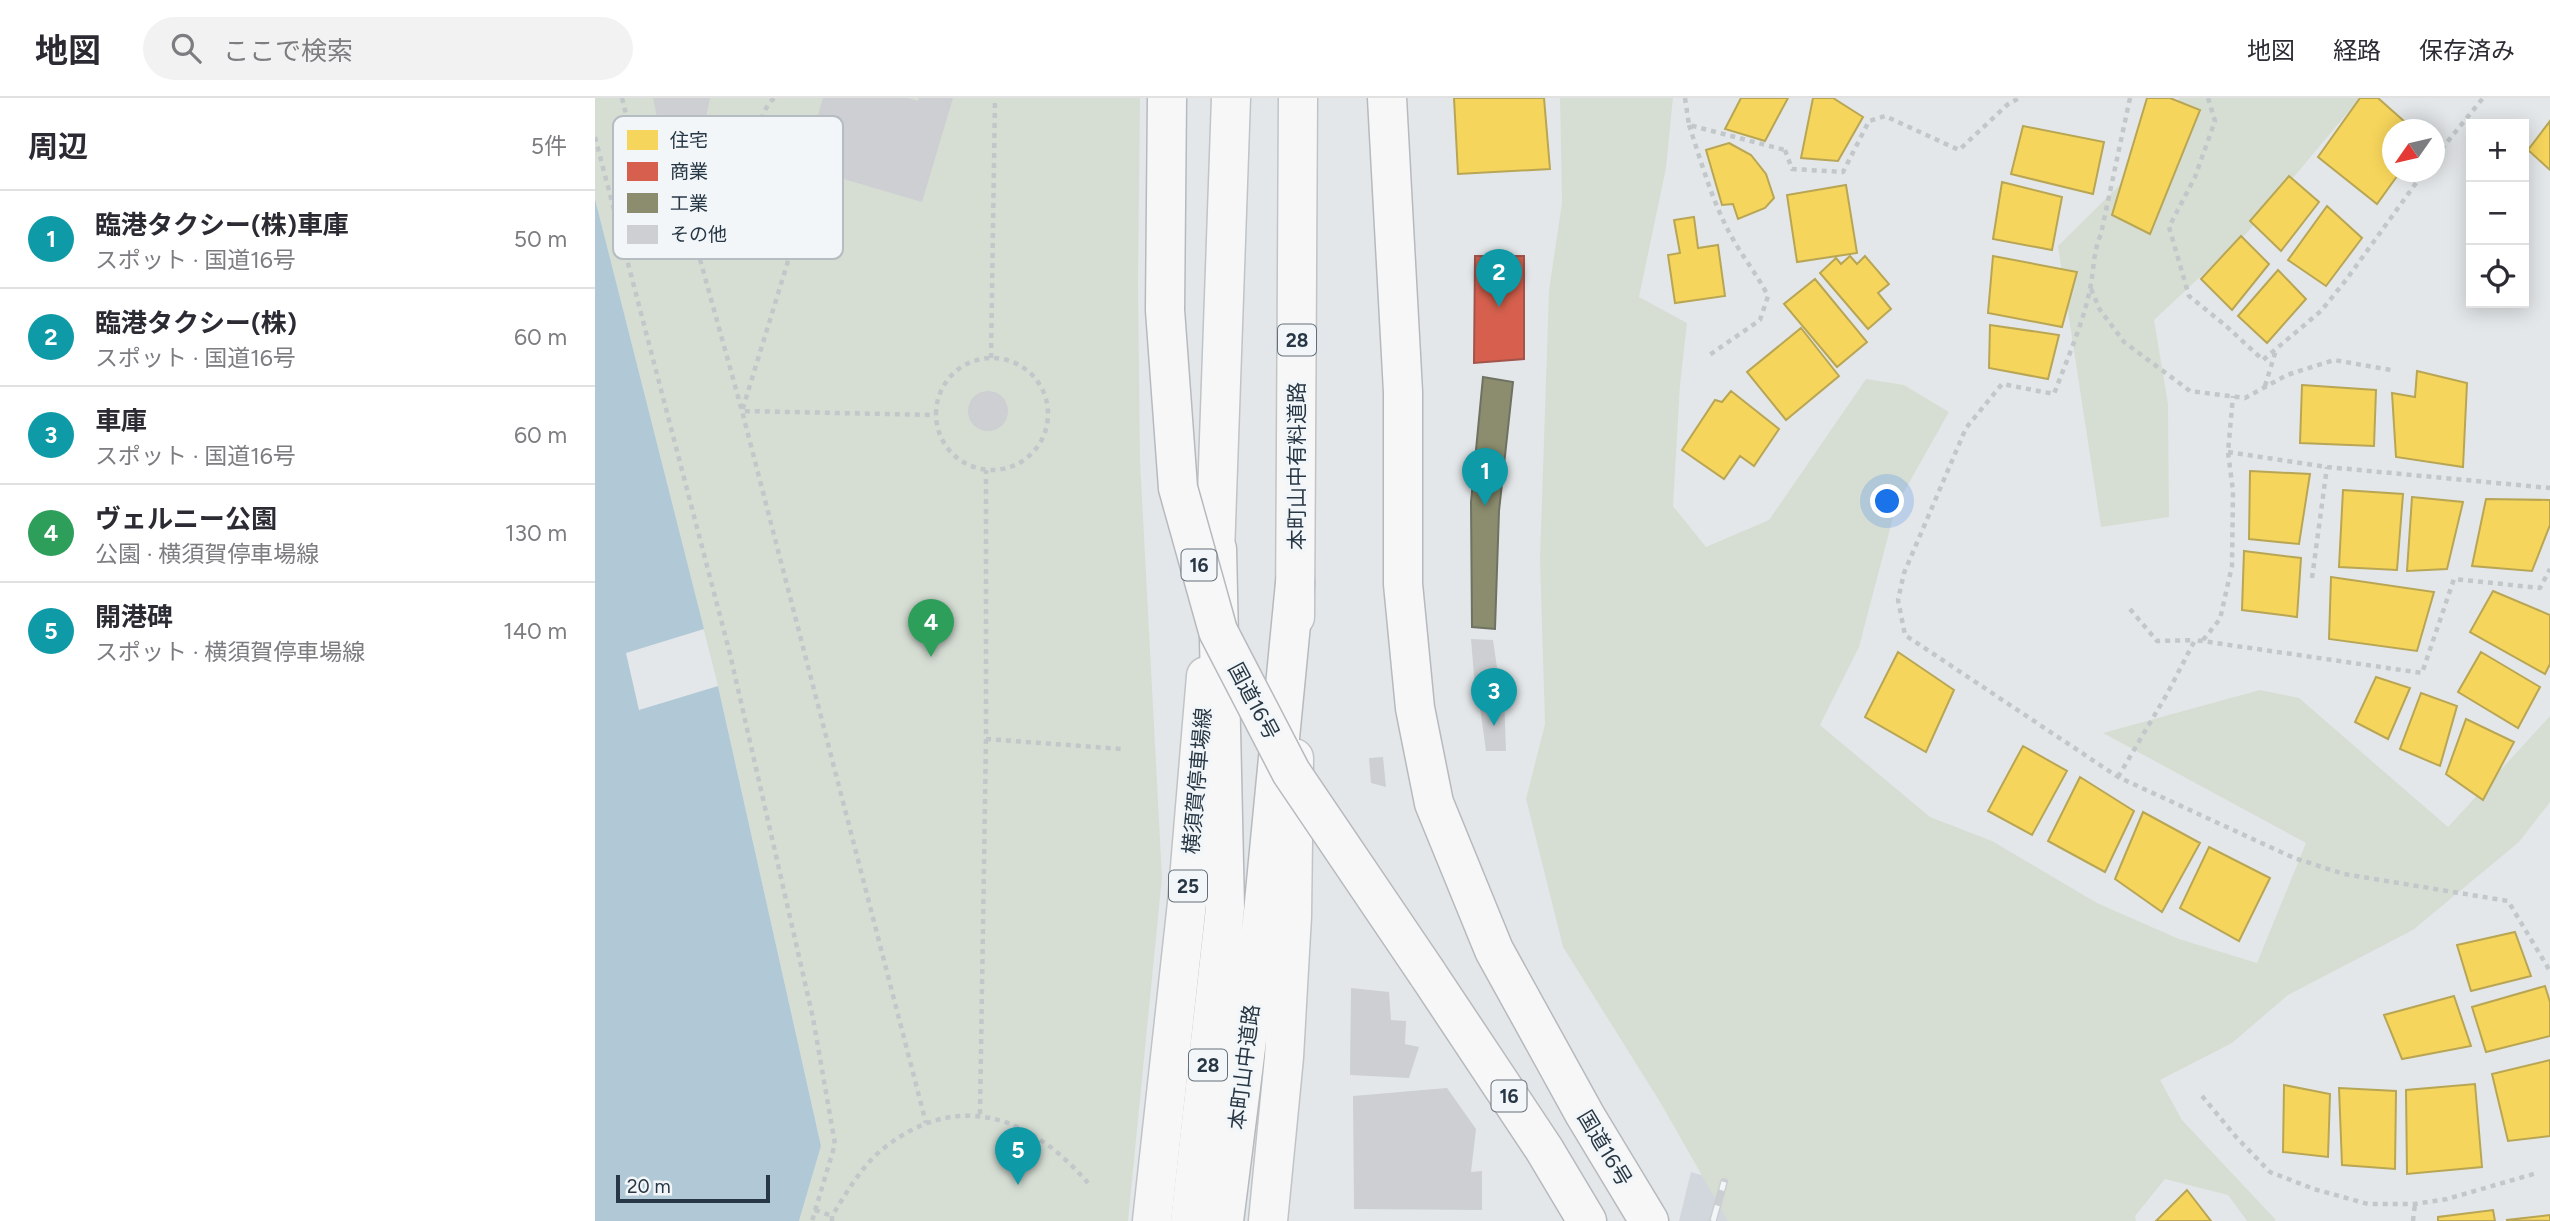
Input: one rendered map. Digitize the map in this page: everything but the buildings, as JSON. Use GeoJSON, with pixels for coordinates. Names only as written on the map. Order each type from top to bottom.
{"type":"FeatureCollection","features":[{"type":"Feature","properties":{"kind":"main road","name":"国道16号"},"geometry":{"type":"LineString","coordinates":[[1167,98],[1165,310],[1178,488],[1218,631],[1291,772],[1544,1149],[1587,1221]]}},
{"type":"Feature","properties":{"kind":"main road"},"geometry":{"type":"LineString","coordinates":[[1217,549],[1231,98]]}},
{"type":"Feature","properties":{"kind":"main road","name":"本町山中有料道路"},"geometry":{"type":"LineString","coordinates":[[1295,583],[1298,98]]}},
{"type":"Feature","properties":{"kind":"main road","name":"国道16号"},"geometry":{"type":"LineString","coordinates":[[1387,98],[1403,392],[1403,584],[1415,708],[1434,803],[1494,950],[1585,1115],[1649,1221]]}},
{"type":"Feature","properties":{"kind":"main road","name":"本町山中道路"},"geometry":{"type":"LineString","coordinates":[[1190,1221],[1225,908],[1217,549]]}},
{"type":"Feature","properties":{"kind":"main road","name":"横須賀停車場線"},"geometry":{"type":"LineString","coordinates":[[1152,1221],[1187,903],[1217,549]]}},
{"type":"Feature","properties":{"kind":"main road"},"geometry":{"type":"LineString","coordinates":[[1268,1221],[1285,1057],[1292,916],[1295,583]]}},
{"type":"Feature","properties":{"kind":"main road","name":"本町山中道路"},"geometry":{"type":"LineString","coordinates":[[1224,1221],[1263,913],[1295,583]]}},
{"type":"Feature","properties":{"kind":"path"},"geometry":{"type":"LineString","coordinates":[[622,98],[626,116]]}},
{"type":"Feature","properties":{"kind":"path"},"geometry":{"type":"LineString","coordinates":[[763,116],[768,103],[774,98]]}},
{"type":"Feature","properties":{"kind":"path"},"geometry":{"type":"LineString","coordinates":[[991,358],[996,98]]}},
{"type":"Feature","properties":{"kind":"path"},"geometry":{"type":"LineString","coordinates":[[1685,98],[1689,125],[1719,208],[1733,240],[1768,296],[1760,320],[1707,356]]}},
{"type":"Feature","properties":{"kind":"path"},"geometry":{"type":"LineString","coordinates":[[1785,150],[1792,169],[1843,172],[1870,121],[1885,116],[1959,150],[2007,105],[2019,98]]}},
{"type":"Feature","properties":{"kind":"path"},"geometry":{"type":"LineString","coordinates":[[2130,98],[2101,234],[2095,248],[2090,289],[2054,394],[2002,384],[1966,428],[1904,573],[1898,600],[1905,635],[2118,777],[2294,858],[2344,874],[2508,901],[2550,971]]}},
{"type":"Feature","properties":{"kind":"path"},"geometry":{"type":"LineString","coordinates":[[2208,98],[2215,121],[2195,177],[2169,227],[2189,296],[2263,360],[2321,311],[2417,182]]}},
{"type":"Feature","properties":{"kind":"path"},"geometry":{"type":"LineString","coordinates":[[2445,144],[2483,98]]}},
{"type":"Feature","properties":{"kind":"path"},"geometry":{"type":"LineString","coordinates":[[1689,125],[1785,150]]}},
{"type":"Feature","properties":{"kind":"path"},"geometry":{"type":"LineString","coordinates":[[595,136],[613,205]]}},
{"type":"Feature","properties":{"kind":"path"},"geometry":{"type":"LineString","coordinates":[[1785,150],[1791,168]]}},
{"type":"Feature","properties":{"kind":"path"},"geometry":{"type":"LineString","coordinates":[[627,259],[730,654],[813,1018],[835,1144],[812,1221]]}},
{"type":"Feature","properties":{"kind":"path"},"geometry":{"type":"LineString","coordinates":[[700,259],[742,411],[926,1123]]}},
{"type":"Feature","properties":{"kind":"path"},"geometry":{"type":"LineString","coordinates":[[742,411],[789,259]]}},
{"type":"Feature","properties":{"kind":"path"},"geometry":{"type":"LineString","coordinates":[[2090,289],[2100,310],[2124,342],[2190,391],[2245,398],[2287,375],[2334,360],[2391,370]]}},
{"type":"Feature","properties":{"kind":"path"},"geometry":{"type":"LineString","coordinates":[[2265,386],[2277,348]]}},
{"type":"Feature","properties":{"kind":"path"},"geometry":{"type":"LineString","coordinates":[[991,358],[1011,362],[1029,372],[1041,388],[1047,407],[1047,427],[1038,445],[1024,460],[1006,468],[986,470],[967,464],[950,452],[940,435],[935,415],[938,397],[946,381],[958,368],[974,360],[991,358]]}},
{"type":"Feature","properties":{"kind":"path"},"geometry":{"type":"LineString","coordinates":[[2202,640],[2220,620],[2232,566],[2232,491],[2228,452],[2233,396]]}},
{"type":"Feature","properties":{"kind":"path"},"geometry":{"type":"LineString","coordinates":[[742,411],[935,415]]}},
{"type":"Feature","properties":{"kind":"path"},"geometry":{"type":"LineString","coordinates":[[2228,452],[2327,467],[2550,488]]}},
{"type":"Feature","properties":{"kind":"path"},"geometry":{"type":"LineString","coordinates":[[2312,578],[2327,467]]}},
{"type":"Feature","properties":{"kind":"path"},"geometry":{"type":"LineString","coordinates":[[980,1114],[986,739],[986,470]]}},
{"type":"Feature","properties":{"kind":"path"},"geometry":{"type":"LineString","coordinates":[[2130,609],[2157,641],[2202,640],[2422,673],[2454,579],[2540,588],[2550,569]]}},
{"type":"Feature","properties":{"kind":"path"},"geometry":{"type":"LineString","coordinates":[[2118,777],[2195,640]]}},
{"type":"Feature","properties":{"kind":"path"},"geometry":{"type":"LineString","coordinates":[[986,739],[1122,749]]}},
{"type":"Feature","properties":{"kind":"path"},"geometry":{"type":"LineString","coordinates":[[2202,1096],[2270,1172],[2314,1189],[2368,1204],[2415,1204],[2447,1199],[2536,1172]]}},
{"type":"Feature","properties":{"kind":"path"},"geometry":{"type":"LineString","coordinates":[[815,1210],[832,1218],[852,1182],[883,1149],[920,1124],[980,1114],[1040,1138],[1069,1161],[1089,1183]]}},
{"type":"Feature","properties":{"kind":"path"},"geometry":{"type":"LineString","coordinates":[[2413,1221],[2415,1204]]}},
{"type":"Feature","properties":{"kind":"shaded area"},"geometry":{"type":"Polygon","coordinates":[[[595,98],[1140,98],[1140,460],[1162,877],[1128,1221],[799,1221],[821,1146],[718,686],[595,199],[595,98]]]}},
{"type":"Feature","properties":{"kind":"shaded area"},"geometry":{"type":"Polygon","coordinates":[[[1560,98],[1673,98],[1666,168],[1639,297],[1687,323],[1680,385],[1673,506],[1706,547],[1769,520],[1866,379],[1904,385],[1949,412],[1896,506],[1859,647],[1820,725],[1930,817],[1992,841],[2097,903],[2179,939],[2257,963],[2306,843],[2103,733],[2260,690],[2299,698],[2448,827],[2550,716],[2550,802],[2519,842],[2413,930],[2288,995],[2232,1043],[2160,1080],[2182,1120],[2276,1220],[2247,1221],[2228,1195],[2165,1179],[2135,1216],[2136,1221],[1728,1221],[1660,1102],[1563,947],[1526,799],[1545,724],[1540,559],[1549,290],[1562,203],[1560,98]]]}},
{"type":"Feature","properties":{"kind":"shaded area"},"geometry":{"type":"Polygon","coordinates":[[[2179,98],[2360,98],[2246,234],[2154,320],[2168,404],[2169,517],[2101,527],[2058,246],[2160,145],[2179,98]]]}},
{"type":"Feature","properties":{"kind":"shaded area"},"geometry":{"type":"Polygon","coordinates":[[[1691,1172],[1724,1182],[1747,1221],[1679,1221],[1691,1172]]]}},
{"type":"Feature","properties":{"kind":"water"},"geometry":{"type":"Polygon","coordinates":[[[595,199],[704,629],[626,653],[639,710],[718,686],[821,1146],[799,1221],[595,1221],[595,199]]]}},
{"type":"Feature","properties":{"kind":"railway"},"geometry":{"type":"LineString","coordinates":[[1713,1221],[1724,1182]]}},
{"type":"Feature","properties":{"kind":"place","name":"臨港タクシー(株)"},"geometry":{"type":"Point","coordinates":[1499,307]}},
{"type":"Feature","properties":{"kind":"place","name":"臨港タクシー(株)車庫"},"geometry":{"type":"Point","coordinates":[1485,506]}},
{"type":"Feature","properties":{"kind":"place","name":"ヴェルニー公園"},"geometry":{"type":"Point","coordinates":[931,657]}},
{"type":"Feature","properties":{"kind":"place","name":"車庫"},"geometry":{"type":"Point","coordinates":[1494,726]}},
{"type":"Feature","properties":{"kind":"place","name":"開港碑"},"geometry":{"type":"Point","coordinates":[1018,1185]}}]}
